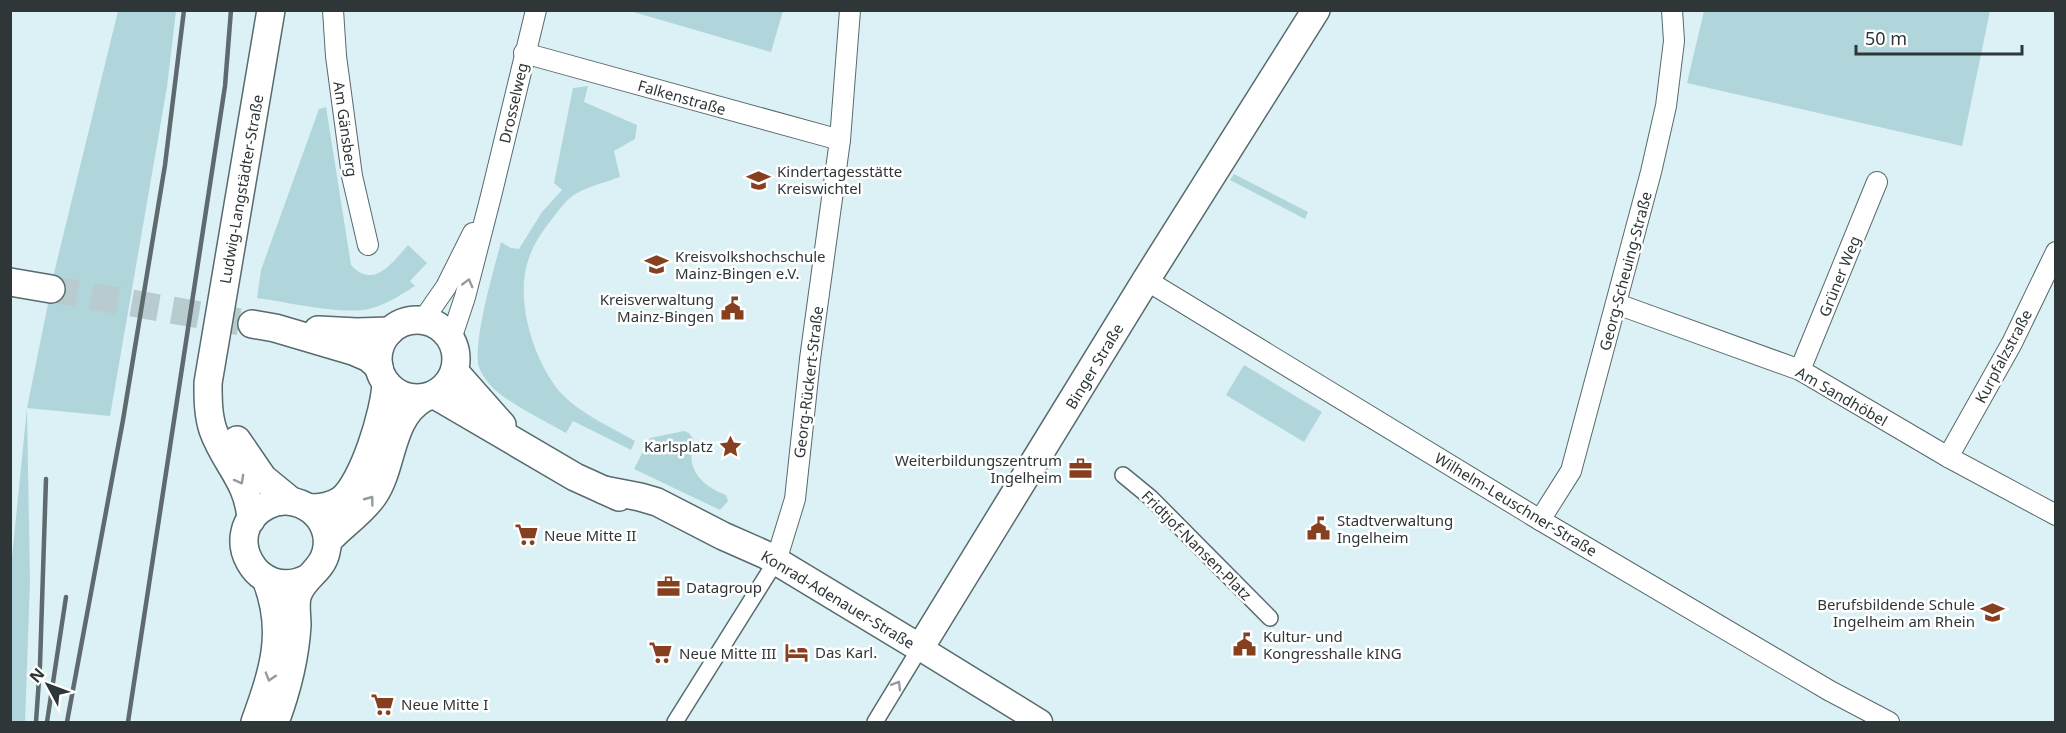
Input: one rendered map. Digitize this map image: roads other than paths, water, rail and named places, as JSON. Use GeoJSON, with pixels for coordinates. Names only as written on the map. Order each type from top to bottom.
{"type":"FeatureCollection","features":[{"type":"Feature","properties":{"kind":"main road","name":"Ludwig-Langstädter-Straße"},"geometry":{"type":"LineString","coordinates":[[251,520],[245,487],[221,446],[210,417],[208,383],[271,10]]}},
{"type":"Feature","properties":{"kind":"main road","name":"Binger Straße"},"geometry":{"type":"LineString","coordinates":[[920,648],[1146,280],[1316,10]]}},
{"type":"Feature","properties":{"kind":"main road"},"geometry":{"type":"LineString","coordinates":[[10,282],[51,289]]}},
{"type":"Feature","properties":{"kind":"main road"},"geometry":{"type":"LineString","coordinates":[[308,578],[296,583],[284,584],[266,579],[253,568],[245,553],[244,540],[251,520],[266,506],[278,501],[323,507],[335,503],[346,495],[363,467],[383,409],[379,349],[390,331],[402,323],[423,320],[436,324],[451,339],[456,352],[455,372],[448,384],[417,402],[405,415],[374,495],[362,510],[328,541]]}},
{"type":"Feature","properties":{"kind":"main road"},"geometry":{"type":"LineString","coordinates":[[390,331],[357,332],[264,326],[353,351],[369,358],[403,396],[429,397]]}},
{"type":"Feature","properties":{"kind":"main road","name":"Ludwig-Langstädter-Straße"},"geometry":{"type":"LineString","coordinates":[[212,367],[215,395],[225,419],[259,473],[271,486],[300,505]]}},
{"type":"Feature","properties":{"kind":"main road","name":"Konrad-Adenauer-Straße"},"geometry":{"type":"LineString","coordinates":[[455,372],[519,444]]}},
{"type":"Feature","properties":{"kind":"main road","name":"Konrad-Adenauer-Straße"},"geometry":{"type":"LineString","coordinates":[[429,397],[519,444],[575,477],[604,490],[640,496],[657,502],[776,561],[920,648]]}},
{"type":"Feature","properties":{"kind":"main road"},"geometry":{"type":"LineString","coordinates":[[275,723],[292,669],[297,596],[308,578],[324,560],[328,541],[322,522],[300,505]]}},
{"type":"Feature","properties":{"kind":"main road"},"geometry":{"type":"LineString","coordinates":[[255,723],[268,687],[276,652],[276,612],[266,579]]}},
{"type":"Feature","properties":{"kind":"street","name":"Am Gänsberg"},"geometry":{"type":"LineString","coordinates":[[333,10],[336,56],[352,176],[368,245]]}},
{"type":"Feature","properties":{"kind":"street","name":"Drosselweg"},"geometry":{"type":"LineString","coordinates":[[451,339],[465,297],[536,10]]}},
{"type":"Feature","properties":{"kind":"street","name":"Georg-Rückert-Straße"},"geometry":{"type":"LineString","coordinates":[[677,722],[776,561],[795,499],[810,358],[840,140],[850,10]]}},
{"type":"Feature","properties":{"kind":"street","name":"Georg-Scheuing-Straße"},"geometry":{"type":"LineString","coordinates":[[1540,520],[1571,471],[1617,304],[1666,106],[1674,41],[1672,10]]}},
{"type":"Feature","properties":{"kind":"street","name":"Falkenstraße"},"geometry":{"type":"LineString","coordinates":[[524,53],[840,140]]}},
{"type":"Feature","properties":{"kind":"street","name":"Grüner Weg"},"geometry":{"type":"LineString","coordinates":[[1800,370],[1877,182]]}},
{"type":"Feature","properties":{"kind":"street","name":"Drosselweg"},"geometry":{"type":"LineString","coordinates":[[423,320],[446,287],[491,196]]}},
{"type":"Feature","properties":{"kind":"street","name":"Kurpfalzstraße"},"geometry":{"type":"LineString","coordinates":[[1948,457],[2012,343],[2055,252]]}},
{"type":"Feature","properties":{"kind":"street","name":"Wilhelm-Leuschner-Straße"},"geometry":{"type":"LineString","coordinates":[[1146,280],[1540,520],[1830,691],[1889,723]]}},
{"type":"Feature","properties":{"kind":"street","name":"Am Sandhöbel"},"geometry":{"type":"LineString","coordinates":[[1617,304],[1800,370],[1948,457],[2055,515]]}},
{"type":"Feature","properties":{"kind":"street","name":"Fridtjof-Nansen-Platz"},"geometry":{"type":"LineString","coordinates":[[1123,475],[1151,498],[1270,618]]}},
{"type":"Feature","properties":{"kind":"street","name":"Binger Straße"},"geometry":{"type":"LineString","coordinates":[[875,723],[920,648]]}},
{"type":"Feature","properties":{"kind":"street"},"geometry":{"type":"LineString","coordinates":[[920,648],[1040,723]]}},
{"type":"Feature","properties":{"kind":"tunnel"},"geometry":{"type":"LineString","coordinates":[[51,289],[252,324]]}},
{"type":"Feature","properties":{"kind":"railway"},"geometry":{"type":"LineString","coordinates":[[67,722],[123,420],[165,165],[184,10]]}},
{"type":"Feature","properties":{"kind":"railway"},"geometry":{"type":"LineString","coordinates":[[128,722],[225,86],[231,10]]}},
{"type":"Feature","properties":{"kind":"railway"},"geometry":{"type":"LineString","coordinates":[[36,722],[46,479]]}},
{"type":"Feature","properties":{"kind":"railway"},"geometry":{"type":"LineString","coordinates":[[47,722],[66,597]]}},
{"type":"Feature","properties":{"kind":"place","name":"Kindertagesstätte Kreiswichtel"},"geometry":{"type":"Point","coordinates":[759,180]}},
{"type":"Feature","properties":{"kind":"place","name":"Kreisvolkshochschule Mainz-Bingen e.V."},"geometry":{"type":"Point","coordinates":[657,265]}},
{"type":"Feature","properties":{"kind":"place","name":"Kreisverwaltung Mainz-Bingen"},"geometry":{"type":"Point","coordinates":[732,308]}},
{"type":"Feature","properties":{"kind":"place","name":"Karlsplatz"},"geometry":{"type":"Point","coordinates":[731,446]}},
{"type":"Feature","properties":{"kind":"place","name":"Weiterbildungszentrum Ingelheim"},"geometry":{"type":"Point","coordinates":[1080,469]}},
{"type":"Feature","properties":{"kind":"place","name":"Stadtverwaltung Ingelheim"},"geometry":{"type":"Point","coordinates":[1319,529]}},
{"type":"Feature","properties":{"kind":"place","name":"Neue Mitte II"},"geometry":{"type":"Point","coordinates":[526,535]}},
{"type":"Feature","properties":{"kind":"place","name":"Datagroup"},"geometry":{"type":"Point","coordinates":[668,587]}},
{"type":"Feature","properties":{"kind":"place","name":"Berufsbildende Schule Ingelheim am Rhein"},"geometry":{"type":"Point","coordinates":[1993,613]}},
{"type":"Feature","properties":{"kind":"place","name":"Kultur- und Kongresshalle kING"},"geometry":{"type":"Point","coordinates":[1245,645]}},
{"type":"Feature","properties":{"kind":"place","name":"Das Karl."},"geometry":{"type":"Point","coordinates":[797,652]}},
{"type":"Feature","properties":{"kind":"place","name":"Neue Mitte III"},"geometry":{"type":"Point","coordinates":[661,653]}},
{"type":"Feature","properties":{"kind":"place","name":"Neue Mitte I"},"geometry":{"type":"Point","coordinates":[383,704]}}]}
